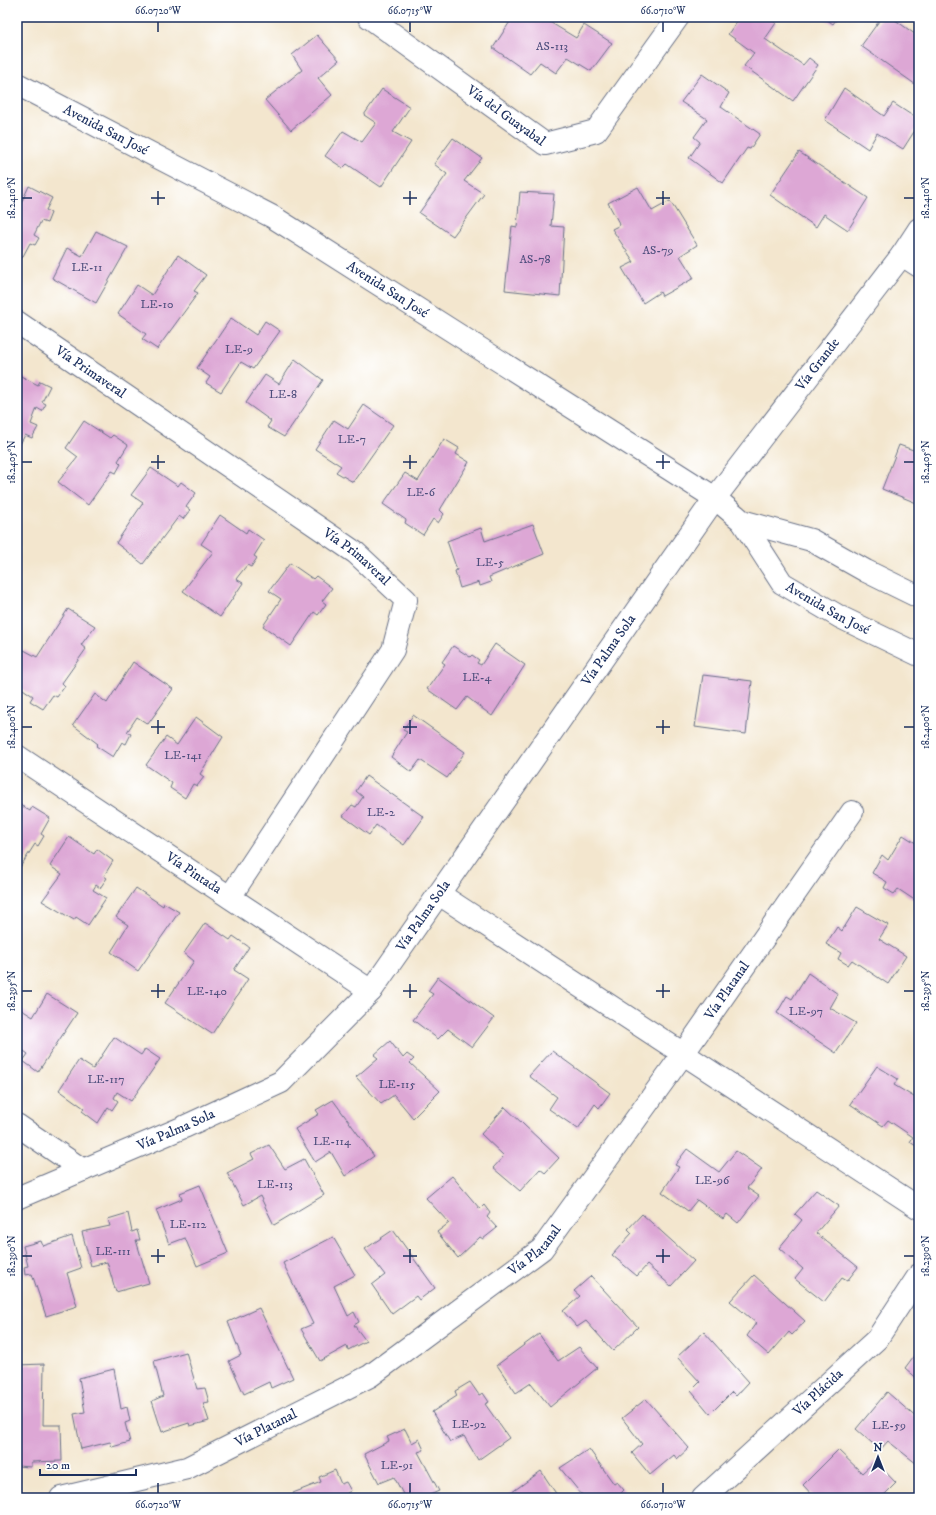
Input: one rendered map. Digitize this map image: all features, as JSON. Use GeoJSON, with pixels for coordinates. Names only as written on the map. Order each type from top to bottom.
{"type":"FeatureCollection","features":[{"type":"Feature","properties":{"kind":"street","name":"Vía del Guayabal"},"geometry":{"type":"LineString","coordinates":[[368,17],[545,144],[596,131],[678,17]]}},
{"type":"Feature","properties":{"kind":"street","name":"Avenida San José"},"geometry":{"type":"LineString","coordinates":[[17,84],[273,217],[714,498],[742,520],[782,583],[840,617],[919,655]]}},
{"type":"Feature","properties":{"kind":"street","name":"Vía Grande"},"geometry":{"type":"LineString","coordinates":[[714,498],[910,260],[919,229]]}},
{"type":"Feature","properties":{"kind":"street","name":"Vía Primaveral"},"geometry":{"type":"LineString","coordinates":[[17,322],[356,553],[406,600],[393,650],[230,897]]}},
{"type":"Feature","properties":{"kind":"street","name":"Vía Palma Sola"},"geometry":{"type":"LineString","coordinates":[[17,1198],[281,1082],[371,991],[714,498]]}},
{"type":"Feature","properties":{"kind":"street","name":"Avenida San José"},"geometry":{"type":"LineString","coordinates":[[742,520],[811,540],[866,571],[919,598]]}},
{"type":"Feature","properties":{"kind":"street","name":"Vía Pintada"},"geometry":{"type":"LineString","coordinates":[[17,756],[371,991]]}},
{"type":"Feature","properties":{"kind":"street","name":"Vía Platanal"},"geometry":{"type":"LineString","coordinates":[[60,1498],[187,1468],[370,1376],[542,1249],[683,1054],[852,812]]}},
{"type":"Feature","properties":{"kind":"street"},"geometry":{"type":"LineString","coordinates":[[439,894],[919,1208]]}},
{"type":"Feature","properties":{"kind":"street"},"geometry":{"type":"LineString","coordinates":[[17,1125],[83,1170]]}},
{"type":"Feature","properties":{"kind":"street","name":"Vía Plácida"},"geometry":{"type":"LineString","coordinates":[[703,1498],[877,1339],[919,1275]]}},
{"type":"Feature","properties":{"kind":"building"},"geometry":{"type":"Polygon","coordinates":[[[513,17],[550,17],[548,21],[576,38],[584,25],[612,43],[591,71],[568,57],[556,73],[540,62],[530,74],[493,48],[513,17]]]}},
{"type":"Feature","properties":{"kind":"building"},"geometry":{"type":"Polygon","coordinates":[[[740,17],[767,17],[776,23],[765,39],[803,65],[809,58],[818,65],[793,101],[744,66],[754,53],[728,34],[740,17]]]}},
{"type":"Feature","properties":{"kind":"building"},"geometry":{"type":"Polygon","coordinates":[[[823,17],[838,17],[833,24],[823,17]]]}},
{"type":"Feature","properties":{"kind":"building"},"geometry":{"type":"Polygon","coordinates":[[[882,17],[891,17],[919,37],[919,87],[861,46],[882,17]]]}},
{"type":"Feature","properties":{"kind":"building"},"geometry":{"type":"Polygon","coordinates":[[[317,35],[339,60],[318,78],[332,95],[291,130],[265,100],[302,70],[292,55],[317,35]]]}},
{"type":"Feature","properties":{"kind":"building"},"geometry":{"type":"Polygon","coordinates":[[[702,74],[729,93],[721,107],[760,134],[750,149],[747,148],[723,183],[689,158],[700,142],[694,137],[707,119],[681,102],[702,74]]]}},
{"type":"Feature","properties":{"kind":"building"},"geometry":{"type":"Polygon","coordinates":[[[844,88],[884,116],[893,103],[919,120],[919,124],[903,149],[877,133],[868,149],[825,120],[844,88]]]}},
{"type":"Feature","properties":{"kind":"building"},"geometry":{"type":"Polygon","coordinates":[[[382,89],[410,107],[393,132],[411,142],[381,187],[347,164],[343,168],[325,156],[343,131],[362,142],[376,123],[364,115],[382,89]]]}},
{"type":"Feature","properties":{"kind":"building"},"geometry":{"type":"Polygon","coordinates":[[[453,138],[482,158],[464,181],[484,194],[453,236],[419,213],[447,174],[434,164],[453,138]]]}},
{"type":"Feature","properties":{"kind":"building"},"geometry":{"type":"Polygon","coordinates":[[[799,152],[868,198],[848,230],[824,214],[816,227],[770,195],[799,152]]]}},
{"type":"Feature","properties":{"kind":"building"},"geometry":{"type":"Polygon","coordinates":[[[29,186],[52,198],[46,210],[51,213],[47,223],[41,221],[34,235],[39,238],[35,245],[30,243],[22,258],[17,255],[17,212],[29,186]]]}},
{"type":"Feature","properties":{"kind":"building"},"geometry":{"type":"Polygon","coordinates":[[[638,187],[652,211],[670,201],[697,245],[680,256],[694,278],[662,296],[660,292],[643,303],[622,268],[634,262],[612,229],[620,225],[608,203],[638,187]]]}},
{"type":"Feature","properties":{"kind":"building"},"geometry":{"type":"Polygon","coordinates":[[[520,192],[554,194],[551,226],[564,227],[560,296],[505,290],[512,226],[517,227],[520,192]]]}},
{"type":"Feature","properties":{"kind":"building"},"geometry":{"type":"Polygon","coordinates":[[[96,231],[128,247],[96,303],[52,278],[67,248],[82,256],[96,231]]]}},
{"type":"Feature","properties":{"kind":"building"},"geometry":{"type":"Polygon","coordinates":[[[178,255],[206,275],[194,291],[198,293],[157,349],[142,339],[146,334],[118,314],[137,285],[152,295],[178,255]]]}},
{"type":"Feature","properties":{"kind":"building"},"geometry":{"type":"Polygon","coordinates":[[[231,318],[256,335],[265,321],[280,331],[253,369],[241,362],[221,392],[206,383],[210,377],[197,368],[231,318]]]}},
{"type":"Feature","properties":{"kind":"building"},"geometry":{"type":"Polygon","coordinates":[[[295,359],[323,380],[284,437],[267,427],[271,421],[246,403],[265,375],[279,384],[295,359]]]}},
{"type":"Feature","properties":{"kind":"building"},"geometry":{"type":"Polygon","coordinates":[[[17,374],[38,385],[40,381],[50,386],[42,402],[46,404],[42,411],[37,408],[31,424],[38,427],[32,438],[25,435],[19,446],[17,446],[17,374]]]}},
{"type":"Feature","properties":{"kind":"building"},"geometry":{"type":"Polygon","coordinates":[[[364,405],[393,425],[353,482],[336,472],[341,466],[315,449],[334,420],[348,429],[364,405]]]}},
{"type":"Feature","properties":{"kind":"building"},"geometry":{"type":"Polygon","coordinates":[[[84,421],[110,438],[113,435],[128,445],[118,461],[121,464],[116,473],[112,471],[88,505],[58,482],[78,457],[66,448],[84,421]]]}},
{"type":"Feature","properties":{"kind":"building"},"geometry":{"type":"Polygon","coordinates":[[[444,439],[459,448],[456,454],[469,462],[440,510],[444,514],[438,523],[433,519],[423,535],[405,523],[406,520],[383,504],[405,473],[418,481],[444,439]]]}},
{"type":"Feature","properties":{"kind":"building"},"geometry":{"type":"Polygon","coordinates":[[[899,445],[919,452],[919,504],[882,489],[899,445]]]}},
{"type":"Feature","properties":{"kind":"building"},"geometry":{"type":"Polygon","coordinates":[[[151,468],[178,486],[181,482],[196,493],[186,507],[190,510],[183,519],[179,516],[143,564],[116,543],[143,503],[131,495],[151,468]]]}},
{"type":"Feature","properties":{"kind":"building"},"geometry":{"type":"Polygon","coordinates":[[[220,515],[246,533],[248,529],[264,540],[254,556],[257,558],[251,567],[247,565],[236,579],[243,583],[220,617],[183,591],[213,552],[201,544],[220,515]]]}},
{"type":"Feature","properties":{"kind":"building"},"geometry":{"type":"Polygon","coordinates":[[[533,524],[544,554],[489,577],[491,582],[480,586],[479,582],[460,588],[455,571],[457,570],[447,541],[481,528],[485,541],[533,524]]]}},
{"type":"Feature","properties":{"kind":"building"},"geometry":{"type":"Polygon","coordinates":[[[290,563],[313,579],[316,576],[332,588],[322,601],[326,604],[318,615],[314,612],[291,646],[263,626],[281,599],[269,591],[290,563]]]}},
{"type":"Feature","properties":{"kind":"building"},"geometry":{"type":"Polygon","coordinates":[[[68,609],[95,626],[81,645],[86,649],[62,683],[65,686],[57,697],[53,695],[43,709],[30,701],[33,696],[17,685],[17,659],[24,650],[37,657],[68,609]]]}},
{"type":"Feature","properties":{"kind":"building"},"geometry":{"type":"Polygon","coordinates":[[[495,644],[525,665],[492,716],[467,697],[457,710],[427,689],[445,664],[442,662],[453,646],[470,657],[472,655],[479,660],[477,663],[481,665],[495,644]]]}},
{"type":"Feature","properties":{"kind":"building"},"geometry":{"type":"Polygon","coordinates":[[[133,662],[173,689],[148,724],[137,717],[127,732],[131,734],[126,744],[122,742],[113,757],[96,746],[98,744],[73,725],[95,694],[107,703],[133,662]]]}},
{"type":"Feature","properties":{"kind":"building"},"geometry":{"type":"Polygon","coordinates":[[[703,675],[752,681],[746,734],[695,727],[703,675]]]}},
{"type":"Feature","properties":{"kind":"building"},"geometry":{"type":"Polygon","coordinates":[[[413,715],[465,752],[447,778],[420,760],[411,772],[391,757],[407,732],[403,730],[413,715]]]}},
{"type":"Feature","properties":{"kind":"building"},"geometry":{"type":"Polygon","coordinates":[[[196,717],[223,737],[200,774],[204,777],[197,786],[193,784],[185,798],[170,788],[172,783],[146,765],[166,737],[177,745],[196,717]]]}},
{"type":"Feature","properties":{"kind":"building"},"geometry":{"type":"Polygon","coordinates":[[[366,776],[424,817],[404,845],[376,825],[369,835],[343,816],[352,805],[356,807],[363,797],[356,791],[366,776]]]}},
{"type":"Feature","properties":{"kind":"building"},"geometry":{"type":"Polygon","coordinates":[[[17,803],[30,811],[32,807],[50,818],[41,834],[44,836],[38,846],[35,844],[17,872],[17,803]]]}},
{"type":"Feature","properties":{"kind":"building"},"geometry":{"type":"Polygon","coordinates":[[[903,835],[919,845],[919,903],[898,889],[894,894],[884,888],[887,882],[872,873],[882,855],[888,860],[903,835]]]}},
{"type":"Feature","properties":{"kind":"building"},"geometry":{"type":"Polygon","coordinates":[[[69,837],[94,854],[97,849],[113,861],[104,876],[107,878],[100,888],[96,885],[93,890],[106,898],[88,925],[76,917],[74,920],[42,901],[62,874],[50,866],[69,837]]]}},
{"type":"Feature","properties":{"kind":"building"},"geometry":{"type":"Polygon","coordinates":[[[136,888],[163,906],[164,903],[179,912],[138,971],[111,952],[128,925],[116,917],[136,888]]]}},
{"type":"Feature","properties":{"kind":"building"},"geometry":{"type":"Polygon","coordinates":[[[857,907],[888,925],[879,939],[906,956],[888,984],[852,960],[848,965],[838,959],[841,953],[826,944],[837,927],[842,931],[857,907]]]}},
{"type":"Feature","properties":{"kind":"building"},"geometry":{"type":"Polygon","coordinates":[[[205,923],[230,940],[233,936],[249,947],[234,970],[248,979],[212,1034],[165,1003],[194,961],[184,953],[205,923]]]}},
{"type":"Feature","properties":{"kind":"building"},"geometry":{"type":"Polygon","coordinates":[[[808,973],[838,994],[830,1008],[856,1023],[836,1053],[777,1013],[787,996],[792,999],[808,973]]]}},
{"type":"Feature","properties":{"kind":"building"},"geometry":{"type":"Polygon","coordinates":[[[438,977],[494,1018],[472,1047],[448,1029],[438,1039],[413,1020],[433,994],[428,991],[438,977]]]}},
{"type":"Feature","properties":{"kind":"building"},"geometry":{"type":"Polygon","coordinates":[[[47,994],[77,1013],[38,1072],[23,1061],[28,1054],[17,1046],[17,1007],[33,1017],[47,994]]]}},
{"type":"Feature","properties":{"kind":"building"},"geometry":{"type":"Polygon","coordinates":[[[114,1037],[141,1055],[145,1049],[160,1059],[131,1101],[117,1092],[114,1098],[118,1101],[112,1110],[108,1107],[98,1123],[82,1111],[84,1108],[59,1090],[79,1060],[93,1069],[114,1037]]]}},
{"type":"Feature","properties":{"kind":"building"},"geometry":{"type":"Polygon","coordinates":[[[390,1041],[403,1058],[407,1054],[414,1059],[410,1063],[440,1091],[413,1118],[394,1095],[381,1104],[356,1077],[378,1058],[374,1055],[390,1041]]]}},
{"type":"Feature","properties":{"kind":"building"},"geometry":{"type":"Polygon","coordinates":[[[552,1051],[610,1093],[599,1108],[595,1104],[578,1129],[549,1109],[557,1097],[529,1076],[552,1051]]]}},
{"type":"Feature","properties":{"kind":"building"},"geometry":{"type":"Polygon","coordinates":[[[877,1066],[898,1079],[894,1085],[919,1100],[919,1148],[910,1142],[913,1137],[888,1120],[883,1126],[850,1104],[877,1066]]]}},
{"type":"Feature","properties":{"kind":"building"},"geometry":{"type":"Polygon","coordinates":[[[333,1100],[374,1156],[345,1176],[331,1152],[315,1162],[295,1129],[319,1114],[316,1110],[333,1100]]]}},
{"type":"Feature","properties":{"kind":"building"},"geometry":{"type":"Polygon","coordinates":[[[505,1107],[559,1158],[545,1173],[540,1169],[520,1191],[493,1168],[504,1156],[481,1134],[505,1107]]]}},
{"type":"Feature","properties":{"kind":"building"},"geometry":{"type":"Polygon","coordinates":[[[269,1145],[285,1169],[304,1159],[324,1195],[274,1225],[260,1196],[244,1205],[227,1173],[254,1159],[251,1154],[269,1145]]]}},
{"type":"Feature","properties":{"kind":"building"},"geometry":{"type":"Polygon","coordinates":[[[687,1149],[719,1172],[736,1151],[762,1169],[747,1188],[759,1196],[738,1223],[727,1214],[723,1219],[697,1200],[688,1211],[662,1192],[679,1167],[675,1165],[687,1149]]]}},
{"type":"Feature","properties":{"kind":"building"},"geometry":{"type":"Polygon","coordinates":[[[452,1176],[480,1209],[484,1205],[490,1213],[487,1217],[497,1228],[483,1239],[480,1237],[458,1258],[437,1232],[449,1223],[426,1198],[452,1176]]]}},
{"type":"Feature","properties":{"kind":"building"},"geometry":{"type":"Polygon","coordinates":[[[200,1185],[228,1253],[197,1266],[185,1238],[169,1244],[156,1210],[182,1199],[180,1193],[200,1185]]]}},
{"type":"Feature","properties":{"kind":"building"},"geometry":{"type":"Polygon","coordinates":[[[816,1190],[839,1206],[816,1233],[858,1267],[847,1281],[842,1278],[824,1302],[795,1279],[803,1269],[779,1248],[802,1220],[795,1214],[816,1190]]]}},
{"type":"Feature","properties":{"kind":"building"},"geometry":{"type":"Polygon","coordinates":[[[128,1213],[132,1232],[137,1230],[140,1240],[136,1240],[149,1283],[116,1292],[107,1262],[91,1266],[82,1232],[110,1226],[108,1219],[128,1213]]]}},
{"type":"Feature","properties":{"kind":"building"},"geometry":{"type":"Polygon","coordinates":[[[642,1214],[694,1261],[671,1286],[647,1265],[637,1276],[612,1255],[632,1233],[628,1229],[642,1214]]]}},
{"type":"Feature","properties":{"kind":"building"},"geometry":{"type":"Polygon","coordinates":[[[393,1230],[435,1288],[419,1300],[416,1296],[392,1314],[372,1285],[385,1275],[365,1249],[393,1230]]]}},
{"type":"Feature","properties":{"kind":"building"},"geometry":{"type":"Polygon","coordinates":[[[72,1236],[81,1268],[67,1273],[77,1306],[46,1316],[32,1274],[25,1275],[24,1267],[28,1266],[23,1246],[41,1241],[43,1246],[72,1236]]]}},
{"type":"Feature","properties":{"kind":"building"},"geometry":{"type":"Polygon","coordinates":[[[333,1237],[355,1275],[334,1286],[348,1316],[354,1312],[359,1322],[354,1325],[366,1341],[348,1350],[347,1346],[320,1361],[301,1329],[313,1324],[283,1263],[333,1237]]]}},
{"type":"Feature","properties":{"kind":"building"},"geometry":{"type":"Polygon","coordinates":[[[754,1275],[805,1321],[792,1335],[789,1332],[769,1355],[747,1336],[756,1323],[730,1301],[754,1275]]]}},
{"type":"Feature","properties":{"kind":"building"},"geometry":{"type":"Polygon","coordinates":[[[591,1276],[638,1327],[613,1351],[586,1321],[577,1327],[563,1311],[580,1296],[574,1291],[591,1276]]]}},
{"type":"Feature","properties":{"kind":"building"},"geometry":{"type":"Polygon","coordinates":[[[259,1308],[293,1378],[271,1388],[269,1382],[244,1394],[229,1361],[241,1355],[228,1322],[259,1308]]]}},
{"type":"Feature","properties":{"kind":"building"},"geometry":{"type":"Polygon","coordinates":[[[704,1332],[749,1382],[736,1396],[732,1392],[710,1414],[691,1391],[700,1382],[677,1357],[704,1332]]]}},
{"type":"Feature","properties":{"kind":"building"},"geometry":{"type":"Polygon","coordinates":[[[539,1334],[558,1361],[579,1347],[597,1368],[550,1407],[531,1383],[516,1393],[497,1365],[539,1334]]]}},
{"type":"Feature","properties":{"kind":"building"},"geometry":{"type":"Polygon","coordinates":[[[919,1349],[919,1380],[905,1368],[919,1349]]]}},
{"type":"Feature","properties":{"kind":"building"},"geometry":{"type":"Polygon","coordinates":[[[186,1352],[197,1389],[205,1388],[209,1402],[203,1403],[209,1421],[190,1426],[189,1423],[162,1432],[152,1401],[163,1396],[154,1361],[186,1352]]]}},
{"type":"Feature","properties":{"kind":"building"},"geometry":{"type":"Polygon","coordinates":[[[44,1364],[43,1425],[61,1425],[62,1461],[31,1462],[31,1467],[17,1466],[17,1365],[44,1364]]]}},
{"type":"Feature","properties":{"kind":"building"},"geometry":{"type":"Polygon","coordinates":[[[114,1369],[121,1409],[127,1407],[130,1421],[125,1423],[130,1442],[112,1447],[110,1442],[81,1449],[74,1414],[85,1412],[79,1378],[114,1369]]]}},
{"type":"Feature","properties":{"kind":"building"},"geometry":{"type":"Polygon","coordinates":[[[470,1382],[479,1395],[483,1393],[489,1402],[485,1404],[509,1438],[478,1460],[464,1436],[450,1442],[432,1412],[457,1396],[455,1391],[470,1382]]]}},
{"type":"Feature","properties":{"kind":"building"},"geometry":{"type":"Polygon","coordinates":[[[887,1392],[919,1420],[919,1461],[917,1464],[888,1441],[880,1450],[856,1429],[887,1392]]]}},
{"type":"Feature","properties":{"kind":"building"},"geometry":{"type":"Polygon","coordinates":[[[646,1399],[689,1448],[677,1459],[674,1455],[650,1475],[632,1453],[642,1444],[622,1418],[646,1399]]]}},
{"type":"Feature","properties":{"kind":"building"},"geometry":{"type":"Polygon","coordinates":[[[405,1429],[412,1443],[419,1439],[424,1450],[418,1452],[439,1491],[423,1498],[405,1498],[394,1477],[379,1483],[364,1454],[389,1441],[387,1437],[405,1429]]]}},
{"type":"Feature","properties":{"kind":"building"},"geometry":{"type":"Polygon","coordinates":[[[589,1449],[614,1484],[617,1482],[624,1490],[621,1493],[624,1498],[577,1498],[582,1495],[560,1468],[589,1449]]]}},
{"type":"Feature","properties":{"kind":"building"},"geometry":{"type":"Polygon","coordinates":[[[838,1450],[862,1473],[875,1461],[896,1483],[881,1498],[815,1498],[803,1485],[838,1450]]]}},
{"type":"Feature","properties":{"kind":"building"},"geometry":{"type":"Polygon","coordinates":[[[335,1470],[341,1484],[346,1482],[351,1491],[347,1493],[349,1498],[295,1498],[293,1493],[321,1482],[319,1477],[335,1470]]]}},
{"type":"Feature","properties":{"kind":"building"},"geometry":{"type":"Polygon","coordinates":[[[541,1471],[559,1498],[504,1498],[541,1471]]]}}]}
